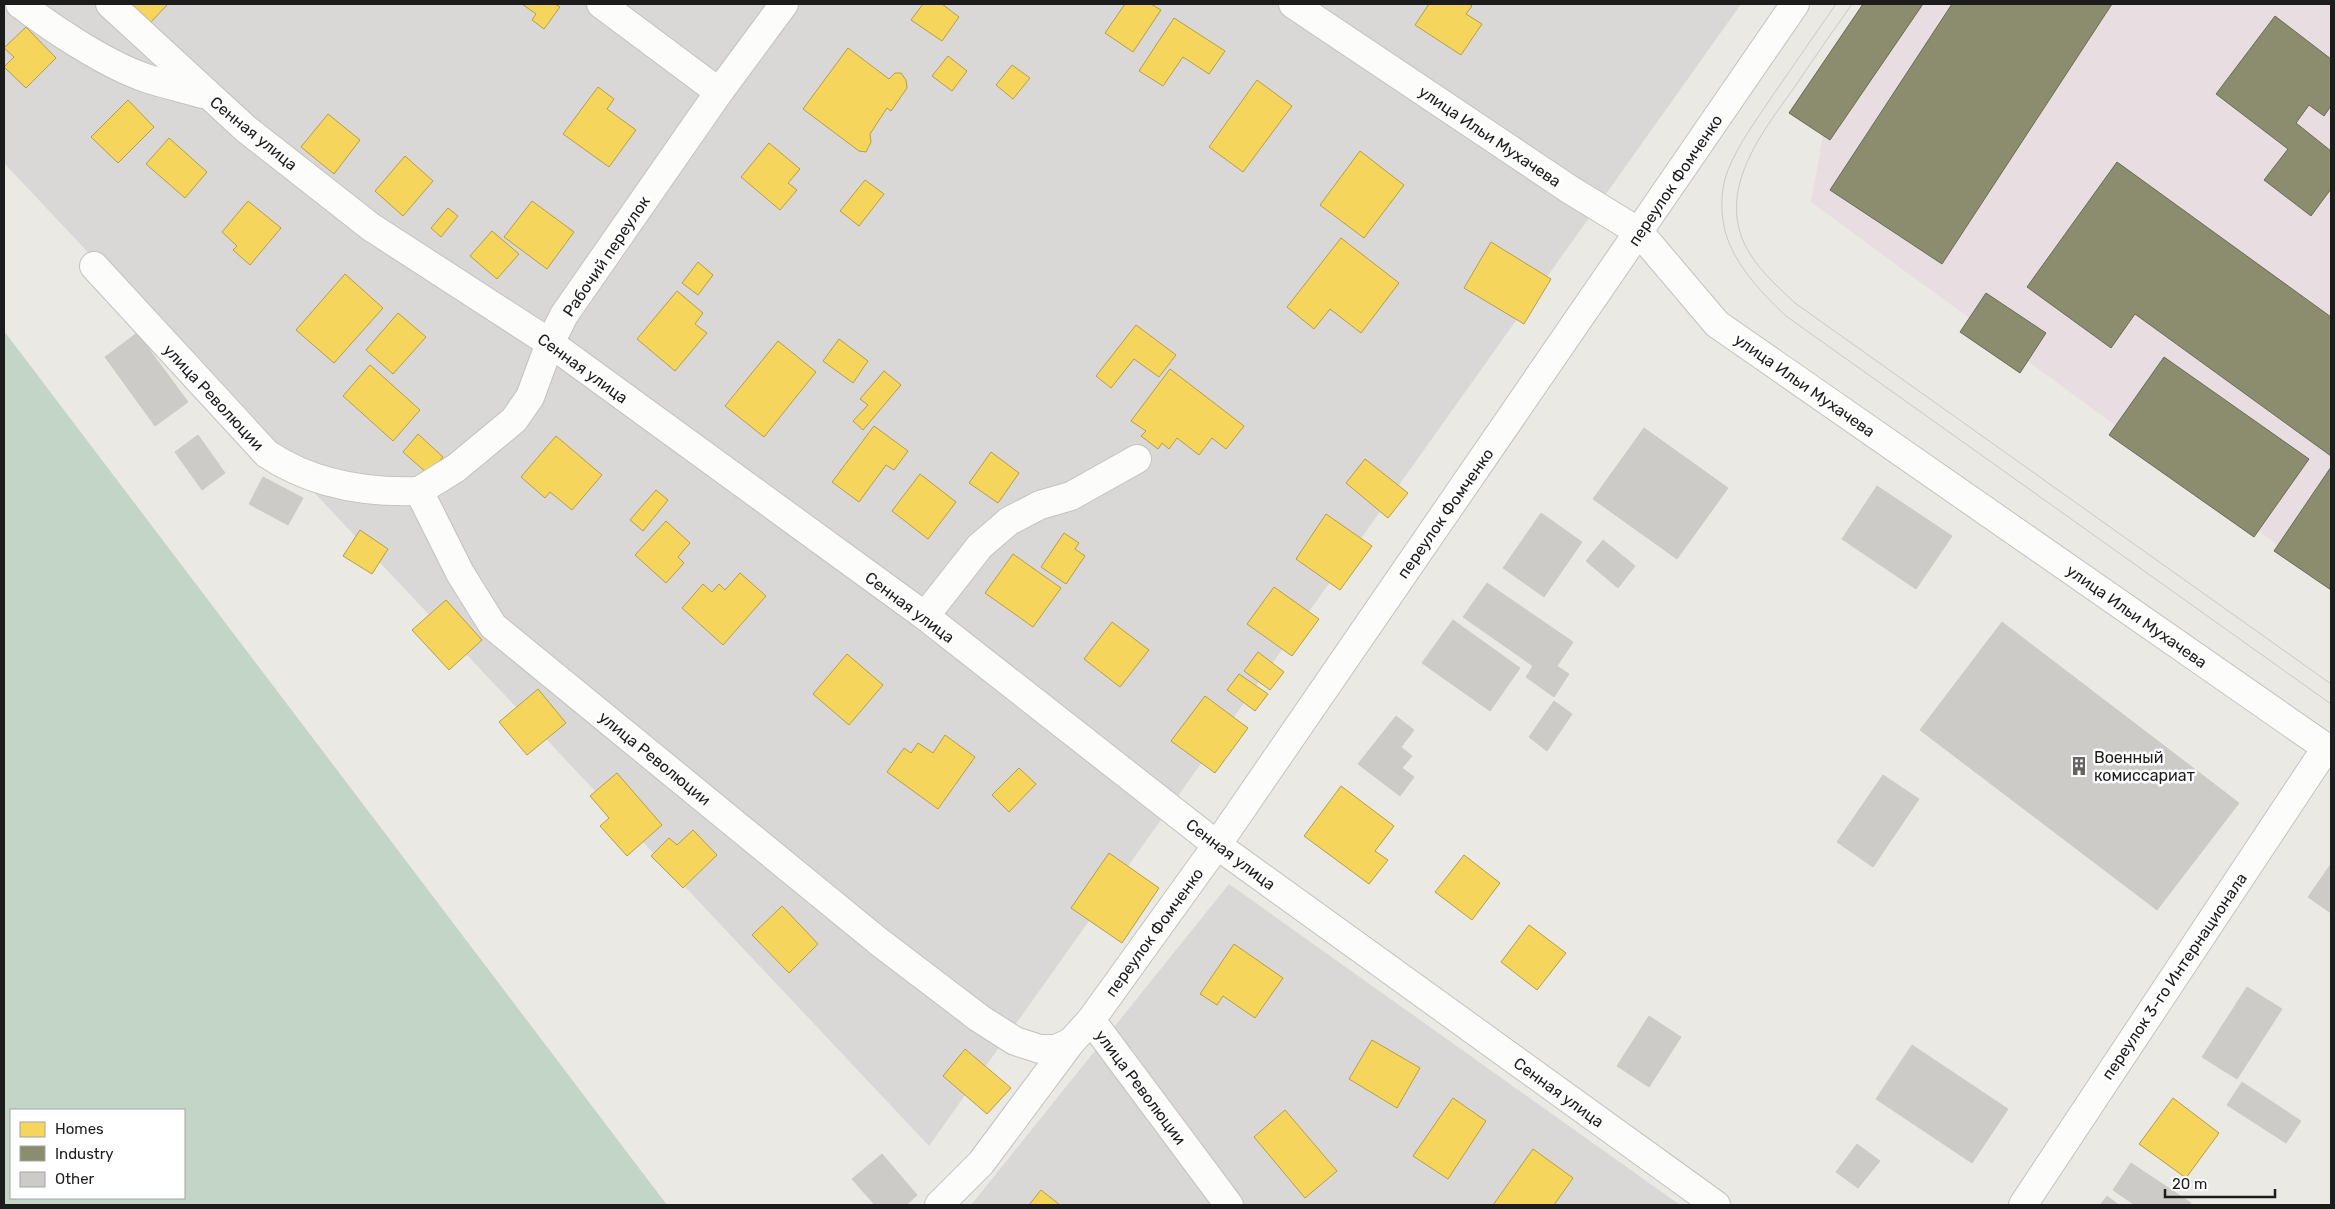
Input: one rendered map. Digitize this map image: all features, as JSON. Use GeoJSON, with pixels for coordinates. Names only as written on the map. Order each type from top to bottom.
{"type":"FeatureCollection","features":[{"type":"Feature","properties":{"kind":"street"},"geometry":{"type":"LineString","coordinates":[[20,4],[98,54],[142,76],[209,96]]}},
{"type":"Feature","properties":{"kind":"street","name":"Сенная улица"},"geometry":{"type":"LineString","coordinates":[[110,4],[246,129],[372,227],[550,343],[925,616],[1217,845],[1716,1205]]}},
{"type":"Feature","properties":{"kind":"street"},"geometry":{"type":"LineString","coordinates":[[601,4],[719,92]]}},
{"type":"Feature","properties":{"kind":"street","name":"Рабочий переулок"},"geometry":{"type":"LineString","coordinates":[[419,491],[456,468],[514,420],[530,398],[550,343],[564,315],[719,92],[784,4]]}},
{"type":"Feature","properties":{"kind":"street","name":"улица Ильи Мухачева"},"geometry":{"type":"LineString","coordinates":[[1293,4],[1569,189],[1638,232],[1717,324],[2329,750]]}},
{"type":"Feature","properties":{"kind":"street","name":"переулок Фомченко"},"geometry":{"type":"LineString","coordinates":[[1091,1020],[1217,845],[1795,4]]}},
{"type":"Feature","properties":{"kind":"street","name":"улица Революции"},"geometry":{"type":"LineString","coordinates":[[94,266],[267,454],[298,472],[331,482],[373,491],[419,491],[460,573],[493,626],[870,935],[979,1018],[1015,1041],[1040,1050],[1056,1049],[1071,1042],[1091,1020],[1229,1205]]}},
{"type":"Feature","properties":{"kind":"street"},"geometry":{"type":"LineString","coordinates":[[925,616],[980,546],[1009,521],[1040,505],[1071,496],[1137,458]]}},
{"type":"Feature","properties":{"kind":"street","name":"переулок 3-го Интернационала"},"geometry":{"type":"LineString","coordinates":[[2023,1205],[2329,750]]}},
{"type":"Feature","properties":{"kind":"street"},"geometry":{"type":"LineString","coordinates":[[939,1205],[981,1163],[1071,1042]]}},
{"type":"Feature","properties":{"kind":"shaded area"},"geometry":{"type":"Polygon","coordinates":[[[4,4],[1741,4],[929,1146],[4,163],[4,4]]]}},
{"type":"Feature","properties":{"kind":"shaded area"},"geometry":{"type":"Polygon","coordinates":[[[1899,4],[2331,4],[2331,584],[1811,202],[1828,108],[1899,4]]]}},
{"type":"Feature","properties":{"kind":"shaded area"},"geometry":{"type":"Polygon","coordinates":[[[1229,884],[1680,1205],[971,1205],[1229,884]]]}},
{"type":"Feature","properties":{"kind":"green space"},"geometry":{"type":"Polygon","coordinates":[[[4,331],[667,1205],[4,1205],[4,331]]]}},
{"type":"Feature","properties":{"kind":"building: Homes"},"geometry":{"type":"Polygon","coordinates":[[[131,4],[168,4],[151,22],[131,4]]]}},
{"type":"Feature","properties":{"kind":"building: Homes"},"geometry":{"type":"Polygon","coordinates":[[[522,4],[555,4],[560,7],[544,29],[532,20],[536,14],[522,4]]]}},
{"type":"Feature","properties":{"kind":"building: Homes"},"geometry":{"type":"Polygon","coordinates":[[[923,4],[942,4],[959,17],[942,41],[911,20],[923,4]]]}},
{"type":"Feature","properties":{"kind":"building: Homes"},"geometry":{"type":"Polygon","coordinates":[[[1125,4],[1151,4],[1161,10],[1133,52],[1105,33],[1125,4]]]}},
{"type":"Feature","properties":{"kind":"building: Homes"},"geometry":{"type":"Polygon","coordinates":[[[1429,4],[1469,4],[1472,6],[1466,14],[1482,24],[1461,55],[1415,25],[1429,4]]]}},
{"type":"Feature","properties":{"kind":"building: Homes"},"geometry":{"type":"Polygon","coordinates":[[[1174,18],[1225,51],[1209,74],[1183,57],[1163,86],[1139,71],[1174,18]]]}},
{"type":"Feature","properties":{"kind":"building: Homes"},"geometry":{"type":"Polygon","coordinates":[[[26,27],[56,58],[26,88],[4,67],[14,57],[4,48],[26,27]]]}},
{"type":"Feature","properties":{"kind":"building: Homes"},"geometry":{"type":"Polygon","coordinates":[[[848,48],[889,79],[895,73],[901,73],[906,80],[907,88],[891,111],[887,108],[870,134],[871,142],[866,152],[859,151],[803,109],[848,48]]]}},
{"type":"Feature","properties":{"kind":"building: Homes"},"geometry":{"type":"Polygon","coordinates":[[[948,56],[967,71],[952,91],[932,76],[948,56]]]}},
{"type":"Feature","properties":{"kind":"building: Homes"},"geometry":{"type":"Polygon","coordinates":[[[1012,65],[1030,78],[1013,99],[996,85],[1012,65]]]}},
{"type":"Feature","properties":{"kind":"building: Homes"},"geometry":{"type":"Polygon","coordinates":[[[1257,80],[1292,106],[1243,172],[1209,147],[1257,80]]]}},
{"type":"Feature","properties":{"kind":"building: Homes"},"geometry":{"type":"Polygon","coordinates":[[[598,87],[614,99],[607,109],[636,130],[609,167],[563,134],[598,87]]]}},
{"type":"Feature","properties":{"kind":"building: Homes"},"geometry":{"type":"Polygon","coordinates":[[[128,100],[154,127],[118,163],[91,137],[128,100]]]}},
{"type":"Feature","properties":{"kind":"building: Homes"},"geometry":{"type":"Polygon","coordinates":[[[328,114],[360,140],[334,174],[301,147],[328,114]]]}},
{"type":"Feature","properties":{"kind":"building: Homes"},"geometry":{"type":"Polygon","coordinates":[[[169,138],[207,172],[185,198],[146,164],[169,138]]]}},
{"type":"Feature","properties":{"kind":"building: Homes"},"geometry":{"type":"Polygon","coordinates":[[[769,143],[800,169],[788,183],[797,190],[780,210],[741,177],[769,143]]]}},
{"type":"Feature","properties":{"kind":"building: Homes"},"geometry":{"type":"Polygon","coordinates":[[[1360,151],[1404,185],[1364,238],[1320,205],[1360,151]]]}},
{"type":"Feature","properties":{"kind":"building: Homes"},"geometry":{"type":"Polygon","coordinates":[[[405,156],[433,181],[403,216],[375,191],[405,156]]]}},
{"type":"Feature","properties":{"kind":"building: Homes"},"geometry":{"type":"Polygon","coordinates":[[[865,180],[884,194],[859,226],[840,211],[865,180]]]}},
{"type":"Feature","properties":{"kind":"building: Homes"},"geometry":{"type":"Polygon","coordinates":[[[248,201],[281,228],[250,265],[233,250],[237,246],[222,232],[248,201]]]}},
{"type":"Feature","properties":{"kind":"building: Homes"},"geometry":{"type":"Polygon","coordinates":[[[532,201],[574,232],[547,269],[504,237],[532,201]]]}},
{"type":"Feature","properties":{"kind":"building: Homes"},"geometry":{"type":"Polygon","coordinates":[[[448,208],[458,216],[441,237],[431,228],[448,208]]]}},
{"type":"Feature","properties":{"kind":"building: Homes"},"geometry":{"type":"Polygon","coordinates":[[[492,231],[519,254],[497,279],[470,256],[492,231]]]}},
{"type":"Feature","properties":{"kind":"building: Homes"},"geometry":{"type":"Polygon","coordinates":[[[1341,238],[1399,283],[1361,333],[1330,309],[1314,329],[1287,307],[1341,238]]]}},
{"type":"Feature","properties":{"kind":"building: Homes"},"geometry":{"type":"Polygon","coordinates":[[[1491,242],[1551,279],[1524,324],[1464,288],[1491,242]]]}},
{"type":"Feature","properties":{"kind":"building: Homes"},"geometry":{"type":"Polygon","coordinates":[[[698,262],[713,275],[698,295],[682,283],[698,262]]]}},
{"type":"Feature","properties":{"kind":"building: Homes"},"geometry":{"type":"Polygon","coordinates":[[[345,274],[383,308],[334,363],[296,330],[345,274]]]}},
{"type":"Feature","properties":{"kind":"building: Homes"},"geometry":{"type":"Polygon","coordinates":[[[677,291],[703,313],[695,324],[707,333],[675,371],[637,339],[677,291]]]}},
{"type":"Feature","properties":{"kind":"building: Homes"},"geometry":{"type":"Polygon","coordinates":[[[398,313],[426,337],[393,374],[366,350],[398,313]]]}},
{"type":"Feature","properties":{"kind":"building: Homes"},"geometry":{"type":"Polygon","coordinates":[[[1136,325],[1176,355],[1159,377],[1134,359],[1111,388],[1096,376],[1136,325]]]}},
{"type":"Feature","properties":{"kind":"building: Homes"},"geometry":{"type":"Polygon","coordinates":[[[839,339],[868,361],[853,383],[823,361],[839,339]]]}},
{"type":"Feature","properties":{"kind":"building: Homes"},"geometry":{"type":"Polygon","coordinates":[[[778,341],[816,372],[764,437],[725,406],[778,341]]]}},
{"type":"Feature","properties":{"kind":"building: Homes"},"geometry":{"type":"Polygon","coordinates":[[[370,365],[420,410],[393,441],[343,396],[370,365]]]}},
{"type":"Feature","properties":{"kind":"building: Homes"},"geometry":{"type":"Polygon","coordinates":[[[1170,369],[1244,426],[1226,449],[1212,438],[1199,455],[1177,438],[1169,449],[1162,443],[1158,449],[1141,436],[1146,431],[1131,421],[1170,369]]]}},
{"type":"Feature","properties":{"kind":"building: Homes"},"geometry":{"type":"Polygon","coordinates":[[[884,371],[901,385],[863,430],[853,421],[868,405],[860,399],[884,371]]]}},
{"type":"Feature","properties":{"kind":"building: Homes"},"geometry":{"type":"Polygon","coordinates":[[[874,426],[908,451],[894,470],[886,465],[859,502],[832,482],[874,426]]]}},
{"type":"Feature","properties":{"kind":"building: Homes"},"geometry":{"type":"Polygon","coordinates":[[[418,434],[443,457],[428,474],[403,452],[418,434]]]}},
{"type":"Feature","properties":{"kind":"building: Homes"},"geometry":{"type":"Polygon","coordinates":[[[556,436],[602,475],[572,510],[550,492],[545,498],[521,477],[556,436]]]}},
{"type":"Feature","properties":{"kind":"building: Homes"},"geometry":{"type":"Polygon","coordinates":[[[991,452],[1019,473],[998,503],[969,483],[991,452]]]}},
{"type":"Feature","properties":{"kind":"building: Homes"},"geometry":{"type":"Polygon","coordinates":[[[1365,459],[1408,493],[1388,518],[1346,483],[1365,459]]]}},
{"type":"Feature","properties":{"kind":"building: Homes"},"geometry":{"type":"Polygon","coordinates":[[[920,474],[956,502],[928,539],[892,511],[920,474]]]}},
{"type":"Feature","properties":{"kind":"building: Homes"},"geometry":{"type":"Polygon","coordinates":[[[656,490],[668,500],[643,531],[630,520],[656,490]]]}},
{"type":"Feature","properties":{"kind":"building: Homes"},"geometry":{"type":"Polygon","coordinates":[[[1326,514],[1372,546],[1340,590],[1296,559],[1326,514]]]}},
{"type":"Feature","properties":{"kind":"building: Homes"},"geometry":{"type":"Polygon","coordinates":[[[666,521],[690,543],[678,557],[684,563],[666,583],[635,555],[666,521]]]}},
{"type":"Feature","properties":{"kind":"building: Homes"},"geometry":{"type":"Polygon","coordinates":[[[360,530],[388,549],[372,574],[343,556],[360,530]]]}},
{"type":"Feature","properties":{"kind":"building: Homes"},"geometry":{"type":"Polygon","coordinates":[[[1064,533],[1079,543],[1075,549],[1085,556],[1066,584],[1041,567],[1064,533]]]}},
{"type":"Feature","properties":{"kind":"building: Homes"},"geometry":{"type":"Polygon","coordinates":[[[1013,554],[1061,588],[1033,627],[985,593],[1013,554]]]}},
{"type":"Feature","properties":{"kind":"building: Homes"},"geometry":{"type":"Polygon","coordinates":[[[740,573],[766,596],[723,645],[682,608],[703,584],[712,592],[719,584],[725,590],[740,573]]]}},
{"type":"Feature","properties":{"kind":"building: Homes"},"geometry":{"type":"Polygon","coordinates":[[[1274,587],[1319,619],[1292,656],[1247,624],[1274,587]]]}},
{"type":"Feature","properties":{"kind":"building: Homes"},"geometry":{"type":"Polygon","coordinates":[[[446,600],[482,640],[449,670],[412,630],[446,600]]]}},
{"type":"Feature","properties":{"kind":"building: Homes"},"geometry":{"type":"Polygon","coordinates":[[[1112,622],[1149,650],[1120,687],[1084,659],[1112,622]]]}},
{"type":"Feature","properties":{"kind":"building: Homes"},"geometry":{"type":"Polygon","coordinates":[[[1258,652],[1284,672],[1270,690],[1244,671],[1258,652]]]}},
{"type":"Feature","properties":{"kind":"building: Homes"},"geometry":{"type":"Polygon","coordinates":[[[847,654],[883,685],[849,725],[813,694],[847,654]]]}},
{"type":"Feature","properties":{"kind":"building: Homes"},"geometry":{"type":"Polygon","coordinates":[[[1239,674],[1268,694],[1255,711],[1227,690],[1239,674]]]}},
{"type":"Feature","properties":{"kind":"building: Homes"},"geometry":{"type":"Polygon","coordinates":[[[538,689],[566,723],[527,755],[499,722],[538,689]]]}},
{"type":"Feature","properties":{"kind":"building: Homes"},"geometry":{"type":"Polygon","coordinates":[[[1205,696],[1248,728],[1215,773],[1171,741],[1205,696]]]}},
{"type":"Feature","properties":{"kind":"building: Homes"},"geometry":{"type":"Polygon","coordinates":[[[945,735],[975,757],[938,809],[887,772],[904,748],[911,753],[918,743],[933,753],[945,735]]]}},
{"type":"Feature","properties":{"kind":"building: Homes"},"geometry":{"type":"Polygon","coordinates":[[[1019,768],[1036,784],[1009,812],[992,795],[1019,768]]]}},
{"type":"Feature","properties":{"kind":"building: Homes"},"geometry":{"type":"Polygon","coordinates":[[[617,773],[662,825],[627,856],[600,826],[609,818],[590,796],[617,773]]]}},
{"type":"Feature","properties":{"kind":"building: Homes"},"geometry":{"type":"Polygon","coordinates":[[[1341,786],[1394,826],[1375,851],[1388,860],[1369,884],[1304,836],[1341,786]]]}},
{"type":"Feature","properties":{"kind":"building: Homes"},"geometry":{"type":"Polygon","coordinates":[[[693,830],[717,855],[683,888],[651,856],[669,838],[677,845],[693,830]]]}},
{"type":"Feature","properties":{"kind":"building: Homes"},"geometry":{"type":"Polygon","coordinates":[[[1109,853],[1159,888],[1122,943],[1071,908],[1109,853]]]}},
{"type":"Feature","properties":{"kind":"building: Homes"},"geometry":{"type":"Polygon","coordinates":[[[1464,855],[1500,883],[1472,920],[1435,892],[1464,855]]]}},
{"type":"Feature","properties":{"kind":"building: Homes"},"geometry":{"type":"Polygon","coordinates":[[[782,906],[818,944],[789,973],[752,935],[782,906]]]}},
{"type":"Feature","properties":{"kind":"building: Homes"},"geometry":{"type":"Polygon","coordinates":[[[1529,925],[1566,953],[1537,990],[1501,962],[1529,925]]]}},
{"type":"Feature","properties":{"kind":"building: Homes"},"geometry":{"type":"Polygon","coordinates":[[[1234,944],[1283,978],[1255,1018],[1223,996],[1217,1005],[1200,994],[1234,944]]]}},
{"type":"Feature","properties":{"kind":"building: Homes"},"geometry":{"type":"Polygon","coordinates":[[[1372,1040],[1420,1068],[1397,1108],[1349,1079],[1372,1040]]]}},
{"type":"Feature","properties":{"kind":"building: Homes"},"geometry":{"type":"Polygon","coordinates":[[[965,1049],[1011,1088],[987,1114],[943,1076],[965,1049]]]}},
{"type":"Feature","properties":{"kind":"building: Homes"},"geometry":{"type":"Polygon","coordinates":[[[1453,1098],[1486,1121],[1448,1179],[1413,1156],[1453,1098]]]}},
{"type":"Feature","properties":{"kind":"building: Homes"},"geometry":{"type":"Polygon","coordinates":[[[2173,1098],[2219,1133],[2186,1178],[2139,1144],[2173,1098]]]}},
{"type":"Feature","properties":{"kind":"building: Homes"},"geometry":{"type":"Polygon","coordinates":[[[1285,1110],[1337,1171],[1305,1198],[1254,1137],[1285,1110]]]}},
{"type":"Feature","properties":{"kind":"building: Homes"},"geometry":{"type":"Polygon","coordinates":[[[1533,1149],[1573,1178],[1554,1205],[1493,1205],[1533,1149]]]}},
{"type":"Feature","properties":{"kind":"building: Homes"},"geometry":{"type":"Polygon","coordinates":[[[1041,1190],[1060,1205],[1029,1205],[1041,1190]]]}},
{"type":"Feature","properties":{"kind":"building: Industry"},"geometry":{"type":"Polygon","coordinates":[[[1863,4],[1923,4],[1830,140],[1789,113],[1863,4]]]}},
{"type":"Feature","properties":{"kind":"building: Industry"},"geometry":{"type":"Polygon","coordinates":[[[1952,4],[2112,4],[1942,264],[1830,190],[1952,4]]]}},
{"type":"Feature","properties":{"kind":"building: Industry"},"geometry":{"type":"Polygon","coordinates":[[[2275,16],[2331,59],[2331,106],[2324,116],[2309,105],[2296,123],[2331,151],[2331,189],[2311,216],[2264,180],[2288,149],[2216,94],[2275,16]]]}},
{"type":"Feature","properties":{"kind":"building: Industry"},"geometry":{"type":"Polygon","coordinates":[[[2117,162],[2331,317],[2331,456],[2135,314],[2111,348],[2027,287],[2117,162]]]}},
{"type":"Feature","properties":{"kind":"building: Industry"},"geometry":{"type":"Polygon","coordinates":[[[1986,293],[2046,333],[2020,373],[1960,332],[1986,293]]]}},
{"type":"Feature","properties":{"kind":"building: Industry"},"geometry":{"type":"Polygon","coordinates":[[[2164,357],[2309,459],[2254,537],[2109,435],[2164,357]]]}},
{"type":"Feature","properties":{"kind":"building: Industry"},"geometry":{"type":"Polygon","coordinates":[[[2331,467],[2331,590],[2274,551],[2331,467]]]}},
{"type":"Feature","properties":{"kind":"building: Other"},"geometry":{"type":"Polygon","coordinates":[[[137,333],[188,402],[155,426],[105,357],[137,333]]]}},
{"type":"Feature","properties":{"kind":"building: Other"},"geometry":{"type":"Polygon","coordinates":[[[1644,428],[1728,488],[1677,559],[1593,499],[1644,428]]]}},
{"type":"Feature","properties":{"kind":"building: Other"},"geometry":{"type":"Polygon","coordinates":[[[198,435],[225,473],[202,490],[175,452],[198,435]]]}},
{"type":"Feature","properties":{"kind":"building: Other"},"geometry":{"type":"Polygon","coordinates":[[[263,477],[303,498],[288,525],[249,504],[263,477]]]}},
{"type":"Feature","properties":{"kind":"building: Other"},"geometry":{"type":"Polygon","coordinates":[[[1877,486],[1952,536],[1916,589],[1842,539],[1877,486]]]}},
{"type":"Feature","properties":{"kind":"building: Other"},"geometry":{"type":"Polygon","coordinates":[[[1541,513],[1582,542],[1544,597],[1503,568],[1541,513]]]}},
{"type":"Feature","properties":{"kind":"building: Other"},"geometry":{"type":"Polygon","coordinates":[[[1603,540],[1635,566],[1618,588],[1586,561],[1603,540]]]}},
{"type":"Feature","properties":{"kind":"building: Other"},"geometry":{"type":"Polygon","coordinates":[[[1487,583],[1573,642],[1557,666],[1569,674],[1554,697],[1526,677],[1533,666],[1463,617],[1487,583]]]}},
{"type":"Feature","properties":{"kind":"building: Other"},"geometry":{"type":"Polygon","coordinates":[[[1453,620],[1520,668],[1490,711],[1422,663],[1453,620]]]}},
{"type":"Feature","properties":{"kind":"building: Other","name":"Военный комиссариат"},"geometry":{"type":"Polygon","coordinates":[[[2002,622],[2239,803],[2157,910],[1920,730],[2002,622]]]}},
{"type":"Feature","properties":{"kind":"building: Other"},"geometry":{"type":"Polygon","coordinates":[[[1554,701],[1572,714],[1547,751],[1529,737],[1554,701]]]}},
{"type":"Feature","properties":{"kind":"building: Other"},"geometry":{"type":"Polygon","coordinates":[[[1396,716],[1414,730],[1401,747],[1412,756],[1402,768],[1414,777],[1400,796],[1358,764],[1396,716]]]}},
{"type":"Feature","properties":{"kind":"building: Other"},"geometry":{"type":"Polygon","coordinates":[[[1883,775],[1919,799],[1873,867],[1837,842],[1883,775]]]}},
{"type":"Feature","properties":{"kind":"building: Other"},"geometry":{"type":"Polygon","coordinates":[[[2331,864],[2331,913],[2308,897],[2331,864]]]}},
{"type":"Feature","properties":{"kind":"building: Other"},"geometry":{"type":"Polygon","coordinates":[[[2247,987],[2282,1009],[2237,1079],[2202,1057],[2247,987]]]}},
{"type":"Feature","properties":{"kind":"building: Other"},"geometry":{"type":"Polygon","coordinates":[[[1649,1016],[1681,1037],[1649,1087],[1617,1066],[1649,1016]]]}},
{"type":"Feature","properties":{"kind":"building: Other"},"geometry":{"type":"Polygon","coordinates":[[[1912,1045],[2008,1109],[1972,1163],[1876,1099],[1912,1045]]]}},
{"type":"Feature","properties":{"kind":"building: Other"},"geometry":{"type":"Polygon","coordinates":[[[2242,1082],[2301,1121],[2286,1143],[2227,1105],[2242,1082]]]}},
{"type":"Feature","properties":{"kind":"building: Other"},"geometry":{"type":"Polygon","coordinates":[[[1857,1144],[1880,1161],[1858,1188],[1836,1172],[1857,1144]]]}},
{"type":"Feature","properties":{"kind":"building: Other"},"geometry":{"type":"Polygon","coordinates":[[[882,1154],[917,1195],[906,1205],[875,1205],[852,1179],[882,1154]]]}},
{"type":"Feature","properties":{"kind":"building: Other"},"geometry":{"type":"Polygon","coordinates":[[[2131,1163],[2191,1203],[2189,1205],[2135,1205],[2113,1190],[2131,1163]]]}},
{"type":"Feature","properties":{"kind":"building: Other"},"geometry":{"type":"Polygon","coordinates":[[[2107,1196],[2119,1205],[2100,1205],[2107,1196]]]}},
{"type":"Feature","properties":{"kind":"tram line"},"geometry":{"type":"LineString","coordinates":[[1836,4],[1749,131],[1737,150],[1725,179],[1722,198],[1724,227],[1730,245],[1747,274],[1786,316],[2331,704]]}},
{"type":"Feature","properties":{"kind":"tram line"},"geometry":{"type":"LineString","coordinates":[[1852,4],[1771,120],[1759,139],[1741,179],[1737,200],[1737,221],[1744,243],[1754,260],[1767,276],[1795,303],[2331,684]]}},
{"type":"Feature","properties":{"kind":"place","name":"Военный комиссариат"},"geometry":{"type":"Point","coordinates":[2079,766]}}]}
